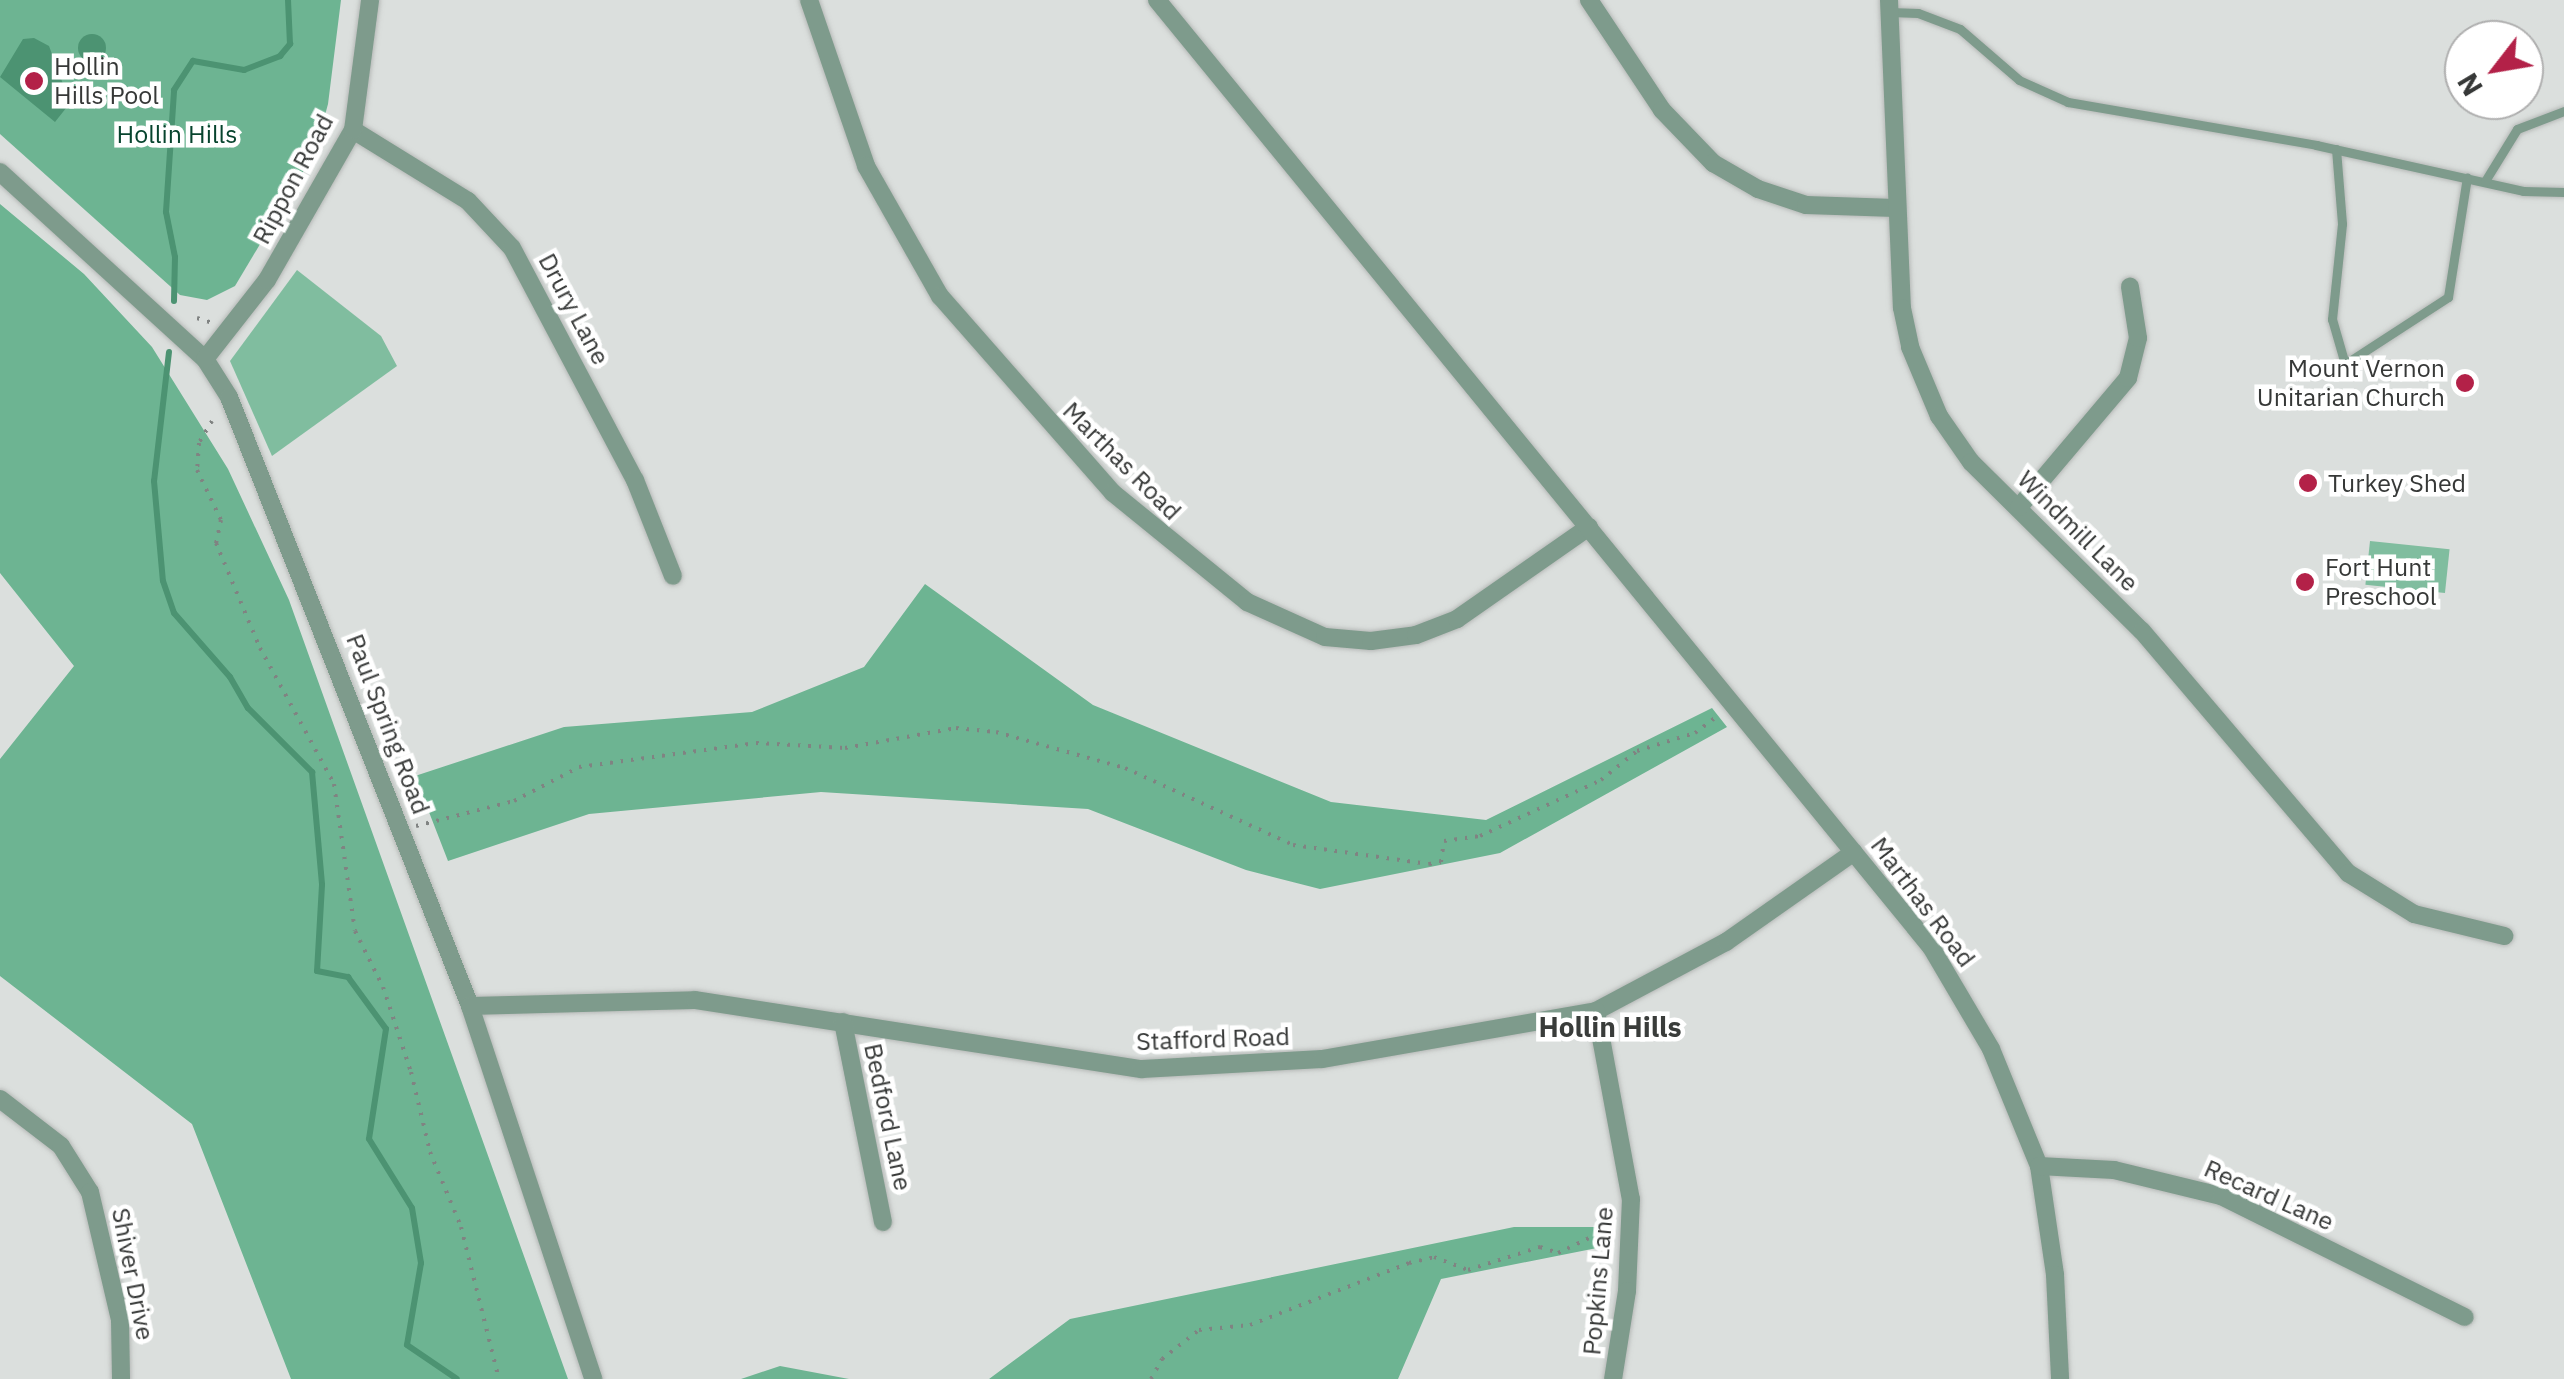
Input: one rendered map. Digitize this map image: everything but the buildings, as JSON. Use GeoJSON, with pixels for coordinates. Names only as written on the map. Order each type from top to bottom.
{"type":"FeatureCollection","features":[{"type":"Feature","properties":{"kind":"street","name":"Rippon Road"},"geometry":{"type":"LineString","coordinates":[[205,359],[266,280],[352,130],[370,0]]}},
{"type":"Feature","properties":{"kind":"street","name":"Marthas Road"},"geometry":{"type":"LineString","coordinates":[[809,0],[866,166],[940,296],[1113,493],[1247,602],[1326,636],[1371,642],[1416,635],[1457,618],[1589,527]]}},
{"type":"Feature","properties":{"kind":"street","name":"Marthas Road"},"geometry":{"type":"LineString","coordinates":[[1157,0],[1854,852],[1972,1011],[2039,1166],[2055,1274],[2060,1379]]}},
{"type":"Feature","properties":{"kind":"street"},"geometry":{"type":"LineString","coordinates":[[1589,0],[1662,110],[1713,163],[1758,189],[1806,205],[1896,208]]}},
{"type":"Feature","properties":{"kind":"street","name":"Windmill Lane"},"geometry":{"type":"LineString","coordinates":[[1890,6],[1902,308],[1922,381],[1971,462],[2142,631],[2348,873],[2414,914],[2504,936]]}},
{"type":"Feature","properties":{"kind":"street","name":"Drury Lane"},"geometry":{"type":"LineString","coordinates":[[352,130],[468,202],[512,248],[635,480],[673,576]]}},
{"type":"Feature","properties":{"kind":"street","name":"Paul Spring Road"},"geometry":{"type":"LineString","coordinates":[[0,172],[205,359],[264,473],[470,1006],[593,1379]]}},
{"type":"Feature","properties":{"kind":"street"},"geometry":{"type":"LineString","coordinates":[[2019,507],[2128,378],[2138,338],[2130,287]]}},
{"type":"Feature","properties":{"kind":"street","name":"Stafford Road"},"geometry":{"type":"LineString","coordinates":[[470,1006],[695,1000],[1103,1065],[1175,1070],[1322,1059],[1596,1012],[1726,942],[1854,852]]}},
{"type":"Feature","properties":{"kind":"street","name":"Popkins Lane"},"geometry":{"type":"LineString","coordinates":[[1596,1012],[1632,1199],[1613,1379]]}},
{"type":"Feature","properties":{"kind":"street","name":"Bedford Lane"},"geometry":{"type":"LineString","coordinates":[[843,1022],[883,1222]]}},
{"type":"Feature","properties":{"kind":"street","name":"Shiver Drive"},"geometry":{"type":"LineString","coordinates":[[0,1099],[61,1146],[90,1192],[120,1320],[121,1379]]}},
{"type":"Feature","properties":{"kind":"street","name":"Recard Lane"},"geometry":{"type":"LineString","coordinates":[[2039,1166],[2114,1170],[2221,1196],[2465,1318]]}},
{"type":"Feature","properties":{"kind":"lane"},"geometry":{"type":"LineString","coordinates":[[1890,6],[1950,24],[2019,80],[2068,102],[2336,149],[2484,181],[2564,192]]}},
{"type":"Feature","properties":{"kind":"lane"},"geometry":{"type":"LineString","coordinates":[[2484,181],[2517,130],[2564,111]]}},
{"type":"Feature","properties":{"kind":"lane"},"geometry":{"type":"LineString","coordinates":[[2336,149],[2342,224],[2332,319],[2345,364],[2448,298],[2468,177]]}},
{"type":"Feature","properties":{"kind":"path"},"geometry":{"type":"LineString","coordinates":[[212,421],[198,443],[196,470],[221,520],[216,544],[260,648],[334,784],[355,931],[411,1072],[430,1152],[461,1227],[499,1379]]}},
{"type":"Feature","properties":{"kind":"path"},"geometry":{"type":"LineString","coordinates":[[402,830],[514,801],[579,767],[756,743],[844,748],[956,728],[996,732],[1126,768],[1293,845],[1390,862],[1441,862],[1440,847],[1480,836],[1600,780],[1637,752],[1695,733],[1718,716]]}},
{"type":"Feature","properties":{"kind":"path"},"geometry":{"type":"LineString","coordinates":[[1151,1379],[1162,1359],[1199,1330],[1250,1325],[1409,1263],[1434,1257],[1468,1270],[1540,1247],[1558,1253],[1602,1229]]}},
{"type":"Feature","properties":{"kind":"shaded area"},"geometry":{"type":"Polygon","coordinates":[[[92,34],[102,38],[106,48],[102,58],[92,62],[82,58],[78,48],[82,38],[92,34]]]}},
{"type":"Feature","properties":{"kind":"shaded area","name":"Hollin Hills Pool"},"geometry":{"type":"Polygon","coordinates":[[[34,38],[49,46],[63,84],[82,88],[55,122],[0,77],[23,39],[34,38]]]}},
{"type":"Feature","properties":{"kind":"shaded area"},"geometry":{"type":"Polygon","coordinates":[[[297,270],[381,336],[397,366],[272,456],[230,361],[297,270]]]}},
{"type":"Feature","properties":{"kind":"shaded area"},"geometry":{"type":"Polygon","coordinates":[[[2370,541],[2450,549],[2445,593],[2365,585],[2370,541]]]}},
{"type":"Feature","properties":{"kind":"green space","name":"Hollin Hills"},"geometry":{"type":"Polygon","coordinates":[[[0,0],[341,0],[328,104],[315,152],[235,286],[207,300],[180,295],[0,134],[0,0]]]}},
{"type":"Feature","properties":{"kind":"green space"},"geometry":{"type":"Polygon","coordinates":[[[0,204],[84,274],[152,347],[228,469],[289,600],[568,1379],[291,1379],[192,1124],[0,976],[0,759],[74,666],[0,573],[0,204]]]}},
{"type":"Feature","properties":{"kind":"green space"},"geometry":{"type":"Polygon","coordinates":[[[925,584],[1093,705],[1331,802],[1486,820],[1712,708],[1727,727],[1500,853],[1320,889],[1246,870],[1088,809],[821,792],[589,814],[448,861],[415,776],[564,727],[752,712],[864,667],[925,584]]]}},
{"type":"Feature","properties":{"kind":"green space"},"geometry":{"type":"Polygon","coordinates":[[[1514,1227],[1603,1227],[1602,1247],[1441,1279],[1398,1379],[989,1379],[1070,1319],[1514,1227]]]}},
{"type":"Feature","properties":{"kind":"green space"},"geometry":{"type":"Polygon","coordinates":[[[780,1366],[849,1379],[741,1379],[780,1366]]]}},
{"type":"Feature","properties":{"kind":"waterway"},"geometry":{"type":"LineString","coordinates":[[174,301],[175,257],[166,212],[174,90],[193,61],[244,70],[280,56],[290,44],[288,0]]}},
{"type":"Feature","properties":{"kind":"waterway"},"geometry":{"type":"LineString","coordinates":[[169,352],[154,481],[163,581],[174,613],[230,677],[248,708],[312,772],[322,885],[317,971],[348,977],[386,1029],[369,1139],[412,1208],[421,1263],[407,1345],[457,1379]]}},
{"type":"Feature","properties":{"kind":"place","name":"Hollin Hills Pool"},"geometry":{"type":"Point","coordinates":[34,81]}},
{"type":"Feature","properties":{"kind":"place","name":"Mount Vernon Unitarian Church"},"geometry":{"type":"Point","coordinates":[2465,383]}},
{"type":"Feature","properties":{"kind":"place","name":"Turkey Shed"},"geometry":{"type":"Point","coordinates":[2308,483]}},
{"type":"Feature","properties":{"kind":"place","name":"Fort Hunt Preschool"},"geometry":{"type":"Point","coordinates":[2305,582]}},
{"type":"Feature","properties":{"kind":"district","name":"Hollin Hills"},"geometry":{"type":"Point","coordinates":[1610,1027]}}]}
